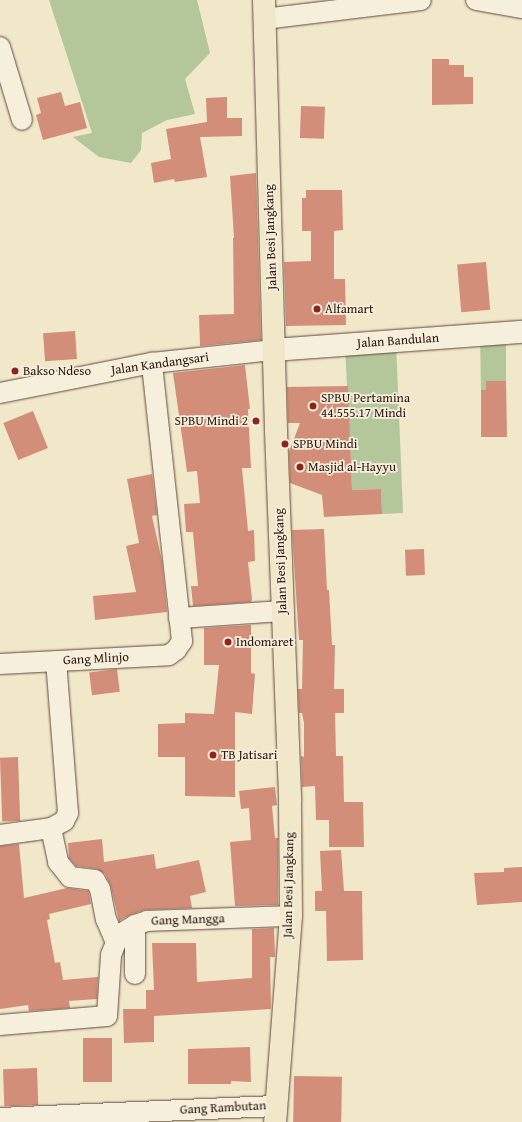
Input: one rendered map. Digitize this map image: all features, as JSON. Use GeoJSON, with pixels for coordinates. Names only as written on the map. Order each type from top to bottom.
{"type":"FeatureCollection","features":[{"type":"Feature","properties":{"kind":"main road","name":"Jalan Besi Jangkang"},"geometry":{"type":"LineString","coordinates":[[264,9],[290,801],[291,916],[276,1114]]}},
{"type":"Feature","properties":{"kind":"street"},"geometry":{"type":"LineString","coordinates":[[264,9],[420,0]]}},
{"type":"Feature","properties":{"kind":"street"},"geometry":{"type":"LineString","coordinates":[[476,0],[502,3],[522,8]]}},
{"type":"Feature","properties":{"kind":"street"},"geometry":{"type":"LineString","coordinates":[[0,47],[22,120]]}},
{"type":"Feature","properties":{"kind":"street","name":"Jalan Bandulan"},"geometry":{"type":"LineString","coordinates":[[274,350],[522,332]]}},
{"type":"Feature","properties":{"kind":"street","name":"Jalan Kandangsari"},"geometry":{"type":"LineString","coordinates":[[0,392],[152,363],[274,350]]}},
{"type":"Feature","properties":{"kind":"street"},"geometry":{"type":"LineString","coordinates":[[152,363],[179,618],[283,611]]}},
{"type":"Feature","properties":{"kind":"street","name":"Gang Mlinjo"},"geometry":{"type":"LineString","coordinates":[[0,835],[51,828],[64,821],[68,813],[56,661],[169,655],[176,650],[182,641],[179,618]]}},
{"type":"Feature","properties":{"kind":"street"},"geometry":{"type":"LineString","coordinates":[[0,664],[56,661]]}},
{"type":"Feature","properties":{"kind":"street"},"geometry":{"type":"LineString","coordinates":[[51,828],[58,862],[70,877],[95,880],[100,889],[106,919],[116,942]]}},
{"type":"Feature","properties":{"kind":"street","name":"Gang Mangga"},"geometry":{"type":"LineString","coordinates":[[135,974],[135,925],[147,921],[291,916]]}},
{"type":"Feature","properties":{"kind":"street"},"geometry":{"type":"LineString","coordinates":[[0,1025],[107,1016],[111,955],[119,935],[135,925]]}},
{"type":"Feature","properties":{"kind":"street","name":"Gang Rambutan"},"geometry":{"type":"LineString","coordinates":[[0,1118],[276,1114]]}},
{"type":"Feature","properties":{"kind":"green space"},"geometry":{"type":"Polygon","coordinates":[[[49,0],[197,0],[210,53],[185,79],[195,114],[167,120],[142,133],[141,150],[131,163],[99,157],[73,137],[92,133],[49,0]]]}},
{"type":"Feature","properties":{"kind":"green space"},"geometry":{"type":"Polygon","coordinates":[[[506,333],[506,381],[486,381],[486,390],[481,390],[480,335],[506,333]]]}},
{"type":"Feature","properties":{"kind":"green space"},"geometry":{"type":"Polygon","coordinates":[[[396,341],[403,513],[382,514],[381,489],[352,490],[345,345],[396,341]]]}},
{"type":"Feature","properties":{"kind":"building"},"geometry":{"type":"Polygon","coordinates":[[[432,59],[449,59],[449,65],[464,65],[464,77],[473,77],[473,104],[432,105],[432,59]]]}},
{"type":"Feature","properties":{"kind":"building"},"geometry":{"type":"Polygon","coordinates":[[[61,92],[65,106],[80,102],[87,128],[43,140],[36,115],[41,113],[37,98],[61,92]]]}},
{"type":"Feature","properties":{"kind":"building"},"geometry":{"type":"Polygon","coordinates":[[[227,97],[227,118],[242,118],[242,136],[200,137],[207,177],[175,182],[174,179],[154,183],[151,163],[171,159],[166,129],[207,122],[206,98],[227,97]]]}},
{"type":"Feature","properties":{"kind":"building"},"geometry":{"type":"Polygon","coordinates":[[[301,106],[325,107],[324,139],[300,138],[301,106]]]}},
{"type":"Feature","properties":{"kind":"building"},"geometry":{"type":"Polygon","coordinates":[[[256,173],[261,340],[200,346],[199,315],[234,314],[234,238],[230,176],[256,173]]]}},
{"type":"Feature","properties":{"kind":"building"},"geometry":{"type":"Polygon","coordinates":[[[306,190],[342,190],[343,230],[334,231],[334,279],[345,279],[346,325],[286,326],[284,262],[311,261],[311,231],[302,231],[302,198],[306,198],[306,190]]]}},
{"type":"Feature","properties":{"kind":"building"},"geometry":{"type":"Polygon","coordinates":[[[486,262],[490,310],[461,312],[457,265],[486,262]]]}},
{"type":"Feature","properties":{"kind":"building"},"geometry":{"type":"Polygon","coordinates":[[[75,331],[77,359],[45,361],[43,333],[75,331]]]}},
{"type":"Feature","properties":{"kind":"building"},"geometry":{"type":"Polygon","coordinates":[[[245,365],[250,409],[248,409],[251,468],[242,468],[248,531],[254,530],[255,561],[248,562],[252,599],[251,602],[193,606],[191,586],[198,586],[193,532],[186,532],[184,504],[200,503],[197,471],[187,472],[173,373],[245,365]]]}},
{"type":"Feature","properties":{"kind":"building"},"geometry":{"type":"Polygon","coordinates":[[[486,381],[506,381],[507,437],[481,437],[481,390],[486,390],[486,381]]]}},
{"type":"Feature","properties":{"kind":"building"},"geometry":{"type":"Polygon","coordinates":[[[348,386],[352,490],[381,489],[382,514],[324,517],[322,495],[290,483],[289,452],[300,423],[288,423],[287,387],[348,386]]]}},
{"type":"Feature","properties":{"kind":"building"},"geometry":{"type":"Polygon","coordinates":[[[33,411],[48,448],[18,460],[3,423],[33,411]]]}},
{"type":"Feature","properties":{"kind":"building"},"geometry":{"type":"Polygon","coordinates":[[[152,474],[157,515],[152,516],[162,561],[167,612],[95,620],[93,596],[136,592],[126,546],[139,543],[127,479],[152,474]]]}},
{"type":"Feature","properties":{"kind":"building"},"geometry":{"type":"Polygon","coordinates":[[[324,529],[327,590],[329,590],[332,645],[335,645],[334,689],[344,689],[344,713],[335,713],[336,756],[343,756],[344,802],[363,802],[364,847],[329,847],[329,820],[316,820],[315,786],[302,787],[301,756],[304,757],[304,723],[302,713],[299,713],[298,689],[302,689],[303,640],[299,640],[292,530],[324,529]]]}},
{"type":"Feature","properties":{"kind":"building"},"geometry":{"type":"Polygon","coordinates":[[[424,549],[425,575],[406,576],[405,550],[424,549]]]}},
{"type":"Feature","properties":{"kind":"building"},"geometry":{"type":"Polygon","coordinates":[[[251,625],[251,673],[255,674],[252,714],[235,712],[235,797],[185,796],[185,757],[158,757],[158,724],[185,723],[185,713],[214,714],[219,665],[204,665],[204,628],[251,625]]]}},
{"type":"Feature","properties":{"kind":"building"},"geometry":{"type":"Polygon","coordinates":[[[117,669],[120,692],[92,695],[89,672],[117,669]]]}},
{"type":"Feature","properties":{"kind":"building"},"geometry":{"type":"Polygon","coordinates":[[[18,757],[20,821],[2,822],[0,758],[18,757]]]}},
{"type":"Feature","properties":{"kind":"building"},"geometry":{"type":"Polygon","coordinates":[[[275,787],[277,805],[272,806],[275,838],[278,838],[278,905],[235,906],[230,842],[251,840],[249,808],[241,809],[239,791],[275,787]]]}},
{"type":"Feature","properties":{"kind":"building"},"geometry":{"type":"Polygon","coordinates":[[[102,839],[104,862],[154,854],[156,869],[199,860],[206,892],[190,896],[192,908],[144,910],[119,921],[111,887],[105,874],[97,869],[76,866],[69,858],[68,843],[102,839]]]}},
{"type":"Feature","properties":{"kind":"building"},"geometry":{"type":"Polygon","coordinates":[[[19,844],[24,898],[67,888],[88,891],[91,904],[49,914],[50,919],[47,920],[55,963],[60,962],[63,980],[98,977],[97,999],[69,1001],[70,1008],[29,1011],[28,1005],[0,1009],[0,846],[19,844]]]}},
{"type":"Feature","properties":{"kind":"building"},"geometry":{"type":"Polygon","coordinates":[[[341,850],[344,891],[362,891],[363,960],[327,961],[326,911],[315,911],[315,891],[322,891],[320,851],[341,850]]]}},
{"type":"Feature","properties":{"kind":"building"},"geometry":{"type":"Polygon","coordinates":[[[522,867],[522,902],[477,905],[474,873],[504,872],[504,868],[522,867]]]}},
{"type":"Feature","properties":{"kind":"building"},"geometry":{"type":"Polygon","coordinates":[[[274,928],[275,957],[270,957],[271,1009],[154,1016],[154,1042],[124,1043],[123,1009],[146,1009],[146,990],[154,990],[152,943],[196,943],[197,982],[252,978],[252,929],[274,928]]]}},
{"type":"Feature","properties":{"kind":"building"},"geometry":{"type":"Polygon","coordinates":[[[83,1038],[112,1038],[112,1082],[83,1082],[83,1038]]]}},
{"type":"Feature","properties":{"kind":"building"},"geometry":{"type":"Polygon","coordinates":[[[250,1047],[251,1082],[231,1081],[231,1084],[188,1084],[188,1049],[250,1047]]]}},
{"type":"Feature","properties":{"kind":"building"},"geometry":{"type":"Polygon","coordinates":[[[37,1068],[38,1105],[4,1106],[3,1069],[37,1068]]]}},
{"type":"Feature","properties":{"kind":"building"},"geometry":{"type":"Polygon","coordinates":[[[294,1076],[342,1077],[341,1122],[293,1122],[294,1076]]]}},
{"type":"Feature","properties":{"kind":"place","name":"Alfamart"},"geometry":{"type":"Point","coordinates":[317,309]}},
{"type":"Feature","properties":{"kind":"place","name":"Bakso Ndeso"},"geometry":{"type":"Point","coordinates":[15,371]}},
{"type":"Feature","properties":{"kind":"place","name":"SPBU Pertamina 44.555.17 Mindi"},"geometry":{"type":"Point","coordinates":[313,406]}},
{"type":"Feature","properties":{"kind":"place","name":"SPBU Mindi 2"},"geometry":{"type":"Point","coordinates":[256,421]}},
{"type":"Feature","properties":{"kind":"place","name":"SPBU Mindi"},"geometry":{"type":"Point","coordinates":[285,444]}},
{"type":"Feature","properties":{"kind":"place","name":"Masjid al-Hayyu"},"geometry":{"type":"Point","coordinates":[300,467]}},
{"type":"Feature","properties":{"kind":"place","name":"Indomaret"},"geometry":{"type":"Point","coordinates":[228,642]}},
{"type":"Feature","properties":{"kind":"place","name":"TB Jatisari"},"geometry":{"type":"Point","coordinates":[213,755]}}]}
